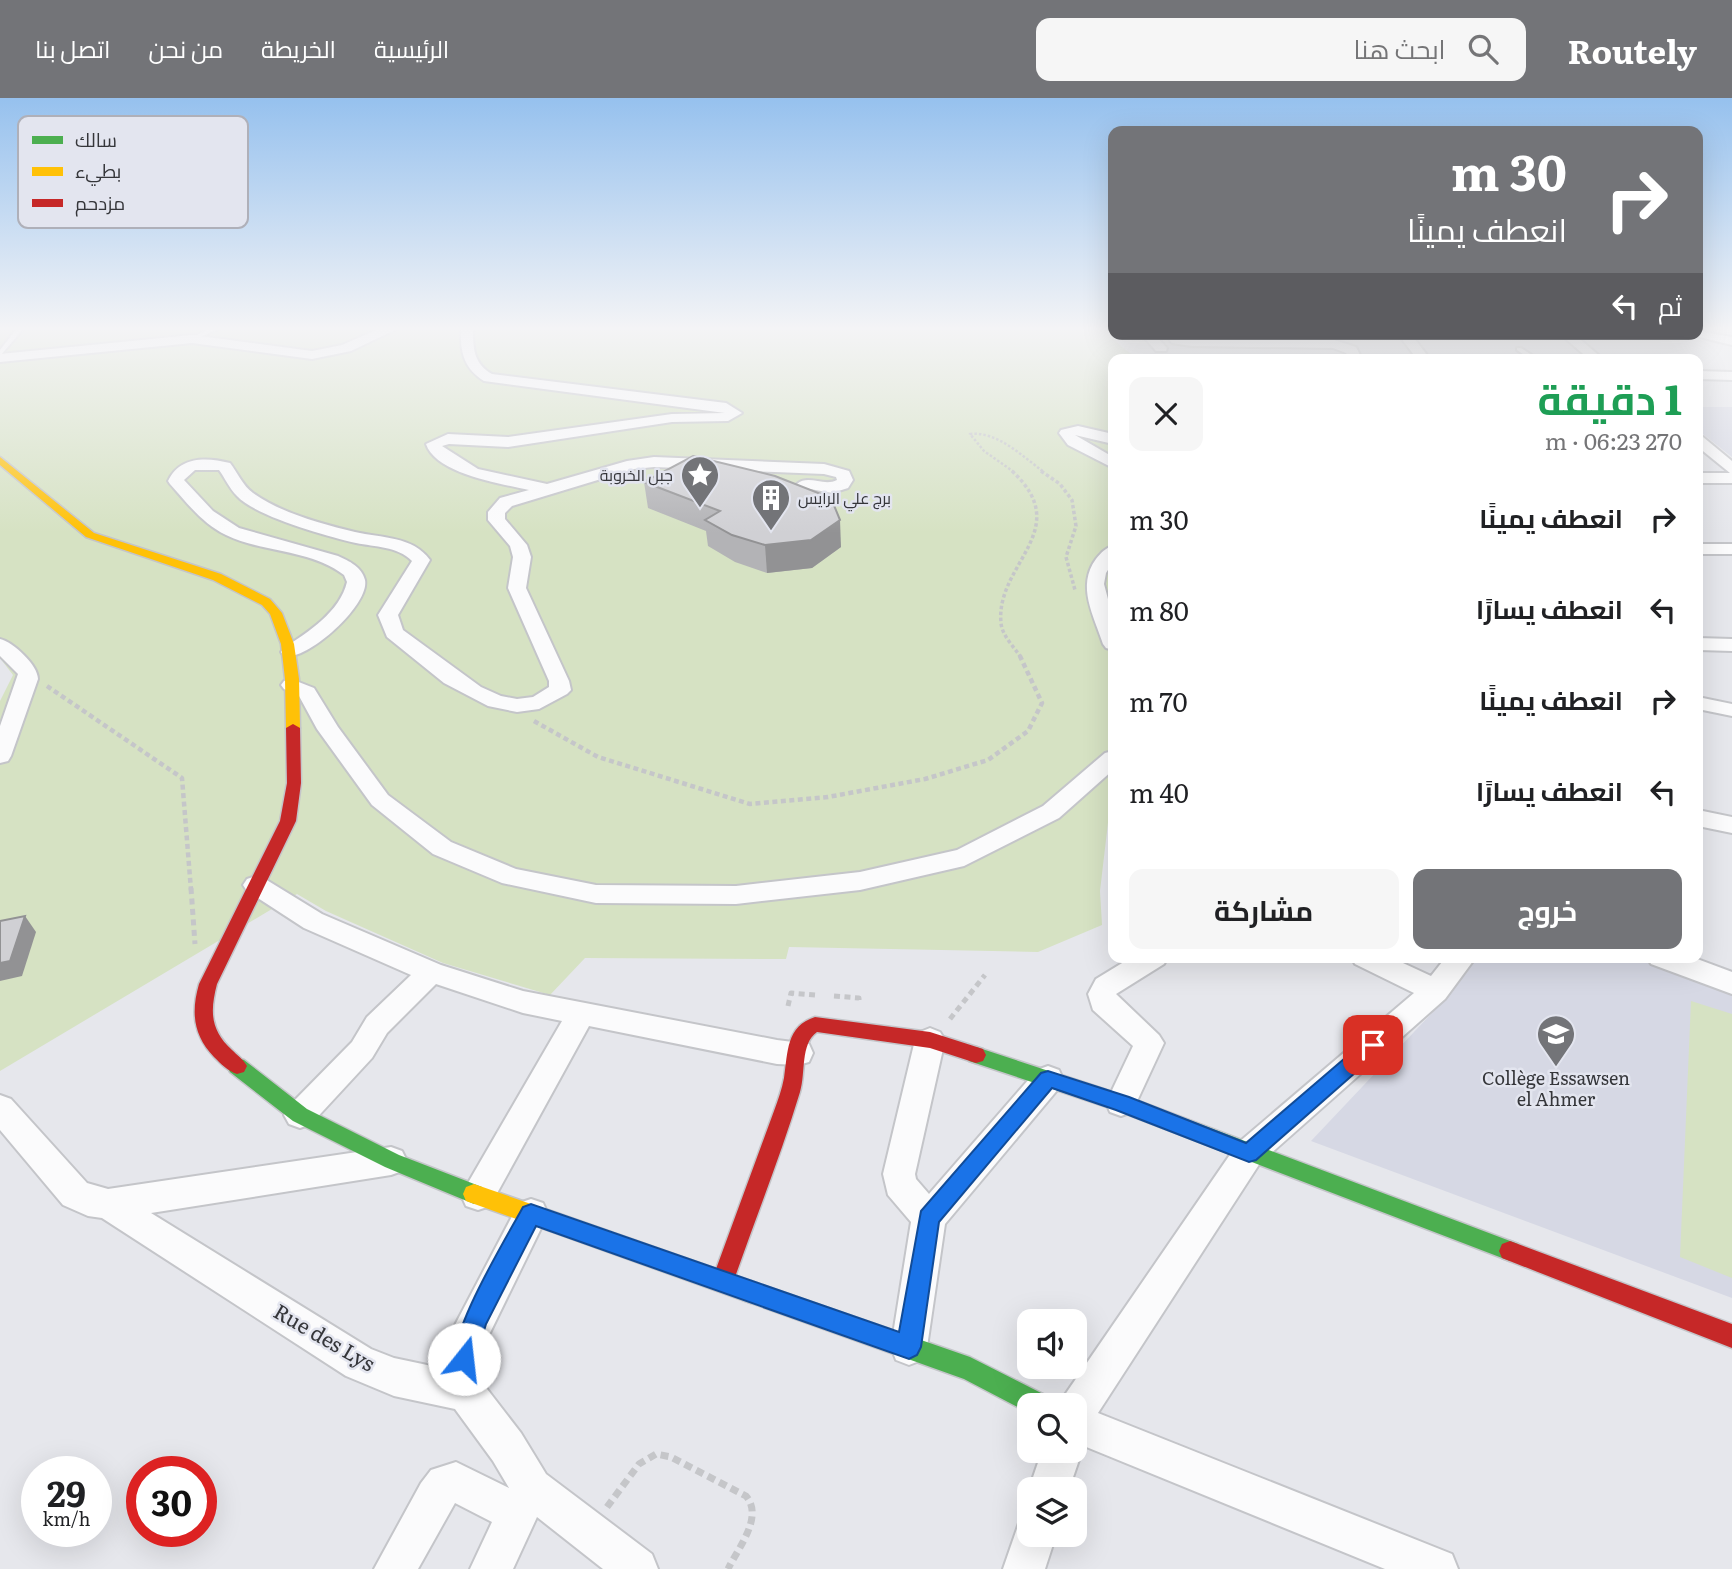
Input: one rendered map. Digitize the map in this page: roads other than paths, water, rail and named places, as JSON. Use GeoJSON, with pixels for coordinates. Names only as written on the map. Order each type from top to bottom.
{"type":"FeatureCollection","features":[{"type":"Feature","properties":{"kind":"street"},"geometry":{"type":"LineString","coordinates":[[546,489],[473,473],[436,450],[434,444],[448,439],[508,442],[672,418],[728,418],[735,412],[726,407],[636,396]]}},
{"type":"Feature","properties":{"kind":"street"},"geometry":{"type":"LineString","coordinates":[[1108,438],[1078,430],[1066,433],[1073,442],[1108,460]]}},
{"type":"Feature","properties":{"kind":"street"},"geometry":{"type":"LineString","coordinates":[[1703,444],[1732,468]]}},
{"type":"Feature","properties":{"kind":"street"},"geometry":{"type":"LineString","coordinates":[[0,460],[90,535],[217,577],[237,585],[267,603],[275,613],[291,652],[294,783],[288,821],[208,984],[200,1008],[205,1031],[222,1054],[300,1115],[392,1161],[478,1195],[970,1369],[1017,1394]]}},
{"type":"Feature","properties":{"kind":"street"},"geometry":{"type":"LineString","coordinates":[[291,652],[323,631],[340,612],[354,592],[356,580],[351,571],[333,561],[233,533],[222,527],[176,481],[178,473],[188,467],[214,464],[224,466],[243,494],[261,505],[347,535],[404,548],[417,554],[421,560],[388,615],[394,633],[488,701],[509,706],[532,706],[560,690],[559,681],[517,588],[522,556],[518,545],[497,520],[496,512],[516,498],[619,467],[654,462],[824,468],[843,474],[845,480],[842,485],[832,488],[805,484]]}},
{"type":"Feature","properties":{"kind":"street"},"geometry":{"type":"LineString","coordinates":[[1703,478],[1732,478]]}},
{"type":"Feature","properties":{"kind":"street"},"geometry":{"type":"LineString","coordinates":[[1703,549],[1732,550]]}},
{"type":"Feature","properties":{"kind":"street"},"geometry":{"type":"LineString","coordinates":[[1108,555],[1099,563],[1093,588],[1108,630]]}},
{"type":"Feature","properties":{"kind":"street"},"geometry":{"type":"LineString","coordinates":[[0,645],[28,673],[24,692],[0,756]]}},
{"type":"Feature","properties":{"kind":"street"},"geometry":{"type":"LineString","coordinates":[[1703,645],[1732,645]]}},
{"type":"Feature","properties":{"kind":"street"},"geometry":{"type":"LineString","coordinates":[[291,685],[307,692],[328,729],[380,800],[442,848],[510,877],[596,894],[736,895],[860,881],[964,857],[1051,812],[1108,762]]}},
{"type":"Feature","properties":{"kind":"street"},"geometry":{"type":"LineString","coordinates":[[1703,704],[1732,710]]}},
{"type":"Feature","properties":{"kind":"street"},"geometry":{"type":"LineString","coordinates":[[1703,819],[1732,825]]}},
{"type":"Feature","properties":{"kind":"street"},"geometry":{"type":"LineString","coordinates":[[256,885],[313,921],[431,972],[523,1002],[778,1052],[797,1053]]}},
{"type":"Feature","properties":{"kind":"street"},"geometry":{"type":"LineString","coordinates":[[1121,1103],[1149,1043],[1103,1002],[1102,994],[1106,987],[1144,963]]}},
{"type":"Feature","properties":{"kind":"street"},"geometry":{"type":"LineString","coordinates":[[1377,963],[1435,991]]}},
{"type":"Feature","properties":{"kind":"street"},"geometry":{"type":"LineString","coordinates":[[1087,1396],[1249,1153],[1435,991],[1457,963]]}},
{"type":"Feature","properties":{"kind":"street"},"geometry":{"type":"LineString","coordinates":[[1677,963],[1732,983]]}},
{"type":"Feature","properties":{"kind":"street"},"geometry":{"type":"LineString","coordinates":[[300,1115],[362,1050],[377,1025],[431,972]]}},
{"type":"Feature","properties":{"kind":"street"},"geometry":{"type":"LineString","coordinates":[[478,1195],[582,1013]]}},
{"type":"Feature","properties":{"kind":"street"},"geometry":{"type":"LineString","coordinates":[[723,1280],[794,1080],[801,1031],[806,1025],[815,1024],[930,1040],[1121,1103],[1732,1336]]}},
{"type":"Feature","properties":{"kind":"street"},"geometry":{"type":"LineString","coordinates":[[929,1218],[900,1185],[899,1174],[930,1040]]}},
{"type":"Feature","properties":{"kind":"street"},"geometry":{"type":"LineString","coordinates":[[909,1347],[929,1218],[1048,1079]]}},
{"type":"Feature","properties":{"kind":"street","name":"Rue des Lys"},"geometry":{"type":"LineString","coordinates":[[0,1108],[75,1194],[88,1201],[108,1204],[359,1363],[405,1380],[466,1392]]}},
{"type":"Feature","properties":{"kind":"street"},"geometry":{"type":"LineString","coordinates":[[108,1204],[392,1161]]}},
{"type":"Feature","properties":{"kind":"street"},"geometry":{"type":"LineString","coordinates":[[491,1569],[524,1501],[507,1447],[466,1392],[464,1359],[468,1338],[531,1214]]}},
{"type":"Feature","properties":{"kind":"street"},"geometry":{"type":"LineString","coordinates":[[1087,1428],[1437,1569]]}},
{"type":"Feature","properties":{"kind":"street"},"geometry":{"type":"LineString","coordinates":[[396,1569],[435,1497],[445,1483],[456,1482],[524,1501],[589,1530],[638,1569]]}},
{"type":"Feature","properties":{"kind":"street"},"geometry":{"type":"LineString","coordinates":[[1024,1569],[1031,1547]]}},
{"type":"Feature","properties":{"kind":"place","name":"جبل الخروبة"},"geometry":{"type":"Point","coordinates":[700,509]}},
{"type":"Feature","properties":{"kind":"place","name":"برج علي الرايس"},"geometry":{"type":"Point","coordinates":[771,532]}},
{"type":"Feature","properties":{"kind":"place","name":"Collège Essawsen el Ahmer"},"geometry":{"type":"Point","coordinates":[1556,1068]}}]}
